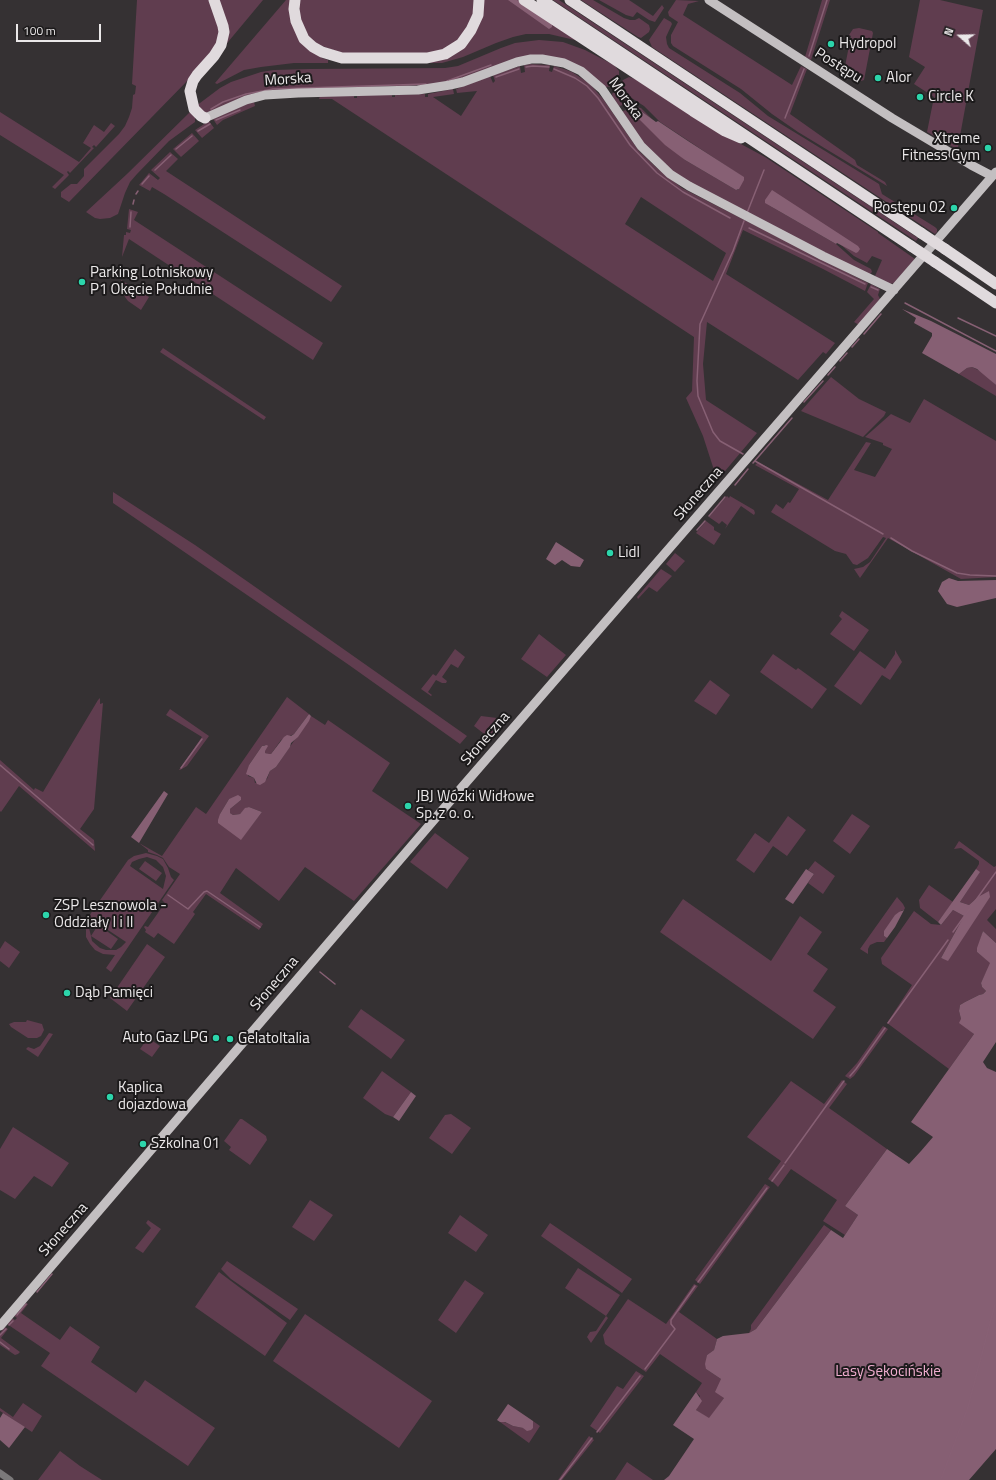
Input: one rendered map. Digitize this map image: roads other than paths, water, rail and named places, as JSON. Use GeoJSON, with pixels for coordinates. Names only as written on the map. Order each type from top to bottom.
{"type":"FeatureCollection","features":[{"type":"Feature","properties":{"kind":"highway"},"geometry":{"type":"LineString","coordinates":[[205,118],[198,114],[194,109],[190,91],[193,81],[197,75],[221,46],[224,32],[214,0]]}},
{"type":"Feature","properties":{"kind":"highway"},"geometry":{"type":"LineString","coordinates":[[295,0],[294,9],[304,39],[313,47],[322,52],[342,58],[427,58],[440,55],[461,44],[472,30],[478,15],[479,0]]}},
{"type":"Feature","properties":{"kind":"highway"},"geometry":{"type":"LineString","coordinates":[[524,0],[725,131],[762,146]]}},
{"type":"Feature","properties":{"kind":"highway"},"geometry":{"type":"LineString","coordinates":[[542,0],[996,303]]}},
{"type":"Feature","properties":{"kind":"highway"},"geometry":{"type":"LineString","coordinates":[[570,0],[996,284]]}},
{"type":"Feature","properties":{"kind":"main road","name":"Postępu"},"geometry":{"type":"LineString","coordinates":[[709,0],[892,118],[970,165],[995,176]]}},
{"type":"Feature","properties":{"kind":"main road","name":"Morska"},"geometry":{"type":"LineString","coordinates":[[205,118],[240,102],[265,95],[298,92],[426,89],[463,82],[517,62],[531,59],[559,62],[581,71],[602,89],[641,146],[670,174],[703,194],[823,256],[894,290]]}},
{"type":"Feature","properties":{"kind":"main road","name":"Słoneczna"},"geometry":{"type":"LineString","coordinates":[[0,1326],[464,786],[894,290],[995,176]]}},
{"type":"Feature","properties":{"kind":"street"},"geometry":{"type":"LineString","coordinates":[[0,1473],[10,1480]]}},
{"type":"Feature","properties":{"kind":"waterway"},"geometry":{"type":"LineString","coordinates":[[809,56],[827,0]]}},
{"type":"Feature","properties":{"kind":"waterway"},"geometry":{"type":"LineString","coordinates":[[447,81],[491,65]]}},
{"type":"Feature","properties":{"kind":"waterway"},"geometry":{"type":"LineString","coordinates":[[526,67],[549,67]]}},
{"type":"Feature","properties":{"kind":"waterway"},"geometry":{"type":"LineString","coordinates":[[496,77],[519,69]]}},
{"type":"Feature","properties":{"kind":"waterway"},"geometry":{"type":"LineString","coordinates":[[554,69],[575,78],[587,86],[598,98],[630,145],[657,173],[683,192],[730,218]]}},
{"type":"Feature","properties":{"kind":"waterway"},"geometry":{"type":"LineString","coordinates":[[785,118],[804,69]]}},
{"type":"Feature","properties":{"kind":"waterway"},"geometry":{"type":"LineString","coordinates":[[211,109],[223,102],[246,94],[273,89],[426,84]]}},
{"type":"Feature","properties":{"kind":"waterway"},"geometry":{"type":"LineString","coordinates":[[216,120],[240,110]]}},
{"type":"Feature","properties":{"kind":"waterway"},"geometry":{"type":"LineString","coordinates":[[198,131],[210,124]]}},
{"type":"Feature","properties":{"kind":"waterway"},"geometry":{"type":"LineString","coordinates":[[176,149],[192,136]]}},
{"type":"Feature","properties":{"kind":"waterway"},"geometry":{"type":"LineString","coordinates":[[155,170],[171,155]]}},
{"type":"Feature","properties":{"kind":"waterway"},"geometry":{"type":"LineString","coordinates":[[747,213],[764,170]]}},
{"type":"Feature","properties":{"kind":"waterway"},"geometry":{"type":"LineString","coordinates":[[142,184],[149,176]]}},
{"type":"Feature","properties":{"kind":"waterway"},"geometry":{"type":"LineString","coordinates":[[133,204],[134,200]]}},
{"type":"Feature","properties":{"kind":"waterway"},"geometry":{"type":"LineString","coordinates":[[130,227],[131,212]]}},
{"type":"Feature","properties":{"kind":"waterway"},"geometry":{"type":"LineString","coordinates":[[743,454],[720,441],[713,432],[698,396],[697,381],[700,324],[733,251],[744,221]]}},
{"type":"Feature","properties":{"kind":"waterway"},"geometry":{"type":"LineString","coordinates":[[749,228],[865,284]]}},
{"type":"Feature","properties":{"kind":"waterway"},"geometry":{"type":"LineString","coordinates":[[871,287],[878,290]]}},
{"type":"Feature","properties":{"kind":"waterway"},"geometry":{"type":"LineString","coordinates":[[905,303],[996,351]]}},
{"type":"Feature","properties":{"kind":"waterway"},"geometry":{"type":"LineString","coordinates":[[864,334],[881,314]]}},
{"type":"Feature","properties":{"kind":"waterway"},"geometry":{"type":"LineString","coordinates":[[958,318],[996,336]]}},
{"type":"Feature","properties":{"kind":"waterway"},"geometry":{"type":"LineString","coordinates":[[852,347],[859,339]]}},
{"type":"Feature","properties":{"kind":"waterway"},"geometry":{"type":"LineString","coordinates":[[840,361],[847,353]]}},
{"type":"Feature","properties":{"kind":"waterway"},"geometry":{"type":"LineString","coordinates":[[828,375],[835,367]]}},
{"type":"Feature","properties":{"kind":"waterway"},"geometry":{"type":"LineString","coordinates":[[804,402],[823,381]]}},
{"type":"Feature","properties":{"kind":"waterway"},"geometry":{"type":"LineString","coordinates":[[753,463],[792,418]]}},
{"type":"Feature","properties":{"kind":"waterway"},"geometry":{"type":"LineString","coordinates":[[755,461],[883,534]]}},
{"type":"Feature","properties":{"kind":"waterway"},"geometry":{"type":"LineString","coordinates":[[735,485],[748,469]]}},
{"type":"Feature","properties":{"kind":"waterway"},"geometry":{"type":"LineString","coordinates":[[709,516],[725,497]]}},
{"type":"Feature","properties":{"kind":"waterway"},"geometry":{"type":"LineString","coordinates":[[697,530],[705,521]]}},
{"type":"Feature","properties":{"kind":"waterway"},"geometry":{"type":"LineString","coordinates":[[891,538],[912,551],[957,573],[996,576]]}},
{"type":"Feature","properties":{"kind":"waterway"},"geometry":{"type":"LineString","coordinates":[[181,768],[202,739]]}},
{"type":"Feature","properties":{"kind":"waterway"},"geometry":{"type":"LineString","coordinates":[[0,765],[93,845]]}},
{"type":"Feature","properties":{"kind":"waterway"},"geometry":{"type":"LineString","coordinates":[[953,932],[996,872]]}},
{"type":"Feature","properties":{"kind":"waterway"},"geometry":{"type":"LineString","coordinates":[[168,895],[188,909],[204,892],[207,891],[260,927]]}},
{"type":"Feature","properties":{"kind":"waterway"},"geometry":{"type":"LineString","coordinates":[[888,1023],[948,940]]}},
{"type":"Feature","properties":{"kind":"waterway"},"geometry":{"type":"LineString","coordinates":[[320,972],[335,984]]}},
{"type":"Feature","properties":{"kind":"waterway"},"geometry":{"type":"LineString","coordinates":[[850,1076],[885,1028]]}},
{"type":"Feature","properties":{"kind":"waterway"},"geometry":{"type":"LineString","coordinates":[[785,1163],[844,1081]]}},
{"type":"Feature","properties":{"kind":"waterway"},"geometry":{"type":"LineString","coordinates":[[772,1181],[784,1165]]}},
{"type":"Feature","properties":{"kind":"waterway"},"geometry":{"type":"LineString","coordinates":[[698,1282],[767,1188]]}},
{"type":"Feature","properties":{"kind":"waterway"},"geometry":{"type":"LineString","coordinates":[[37,1292],[52,1274]]}},
{"type":"Feature","properties":{"kind":"waterway"},"geometry":{"type":"LineString","coordinates":[[645,1369],[675,1329],[671,1324],[671,1320],[695,1286]]}},
{"type":"Feature","properties":{"kind":"waterway"},"geometry":{"type":"LineString","coordinates":[[17,1315],[26,1304]]}},
{"type":"Feature","properties":{"kind":"waterway"},"geometry":{"type":"LineString","coordinates":[[941,1479],[968,1407],[995,1304]]}},
{"type":"Feature","properties":{"kind":"waterway"},"geometry":{"type":"LineString","coordinates":[[9,1325],[13,1321]]}},
{"type":"Feature","properties":{"kind":"waterway"},"geometry":{"type":"LineString","coordinates":[[0,1335],[6,1329]]}},
{"type":"Feature","properties":{"kind":"waterway"},"geometry":{"type":"LineString","coordinates":[[0,1342],[9,1349]]}},
{"type":"Feature","properties":{"kind":"waterway"},"geometry":{"type":"LineString","coordinates":[[597,1432],[640,1376]]}},
{"type":"Feature","properties":{"kind":"waterway"},"geometry":{"type":"LineString","coordinates":[[560,1480],[592,1438]]}},
{"type":"Feature","properties":{"kind":"place","name":"Hydropol"},"geometry":{"type":"Point","coordinates":[831,44]}},
{"type":"Feature","properties":{"kind":"place","name":"Alor"},"geometry":{"type":"Point","coordinates":[878,78]}},
{"type":"Feature","properties":{"kind":"place","name":"Circle K"},"geometry":{"type":"Point","coordinates":[920,97]}},
{"type":"Feature","properties":{"kind":"place","name":"Xtreme Fitness Gym"},"geometry":{"type":"Point","coordinates":[988,148]}},
{"type":"Feature","properties":{"kind":"place","name":"Postępu 02"},"geometry":{"type":"Point","coordinates":[954,208]}},
{"type":"Feature","properties":{"kind":"place","name":"Parking Lotniskowy P1 Okęcie Południe"},"geometry":{"type":"Point","coordinates":[82,282]}},
{"type":"Feature","properties":{"kind":"place","name":"Lidl"},"geometry":{"type":"Point","coordinates":[610,553]}},
{"type":"Feature","properties":{"kind":"place","name":"JBJ Wózki Widłowe Sp. z o. o."},"geometry":{"type":"Point","coordinates":[408,806]}},
{"type":"Feature","properties":{"kind":"place","name":"ZSP Lesznowola - Oddziały I i II"},"geometry":{"type":"Point","coordinates":[46,915]}},
{"type":"Feature","properties":{"kind":"place","name":"Dąb Pamięci"},"geometry":{"type":"Point","coordinates":[67,993]}},
{"type":"Feature","properties":{"kind":"place","name":"Auto Gaz LPG"},"geometry":{"type":"Point","coordinates":[216,1038]}},
{"type":"Feature","properties":{"kind":"place","name":"GelatoItalia"},"geometry":{"type":"Point","coordinates":[230,1039]}},
{"type":"Feature","properties":{"kind":"place","name":"Kaplica dojazdowa"},"geometry":{"type":"Point","coordinates":[110,1097]}},
{"type":"Feature","properties":{"kind":"place","name":"Szkolna 01"},"geometry":{"type":"Point","coordinates":[143,1144]}},
{"type":"Feature","properties":{"kind":"park label","name":"Lasy Sękocińskie"},"geometry":{"type":"Point","coordinates":[888,1372]}}]}
